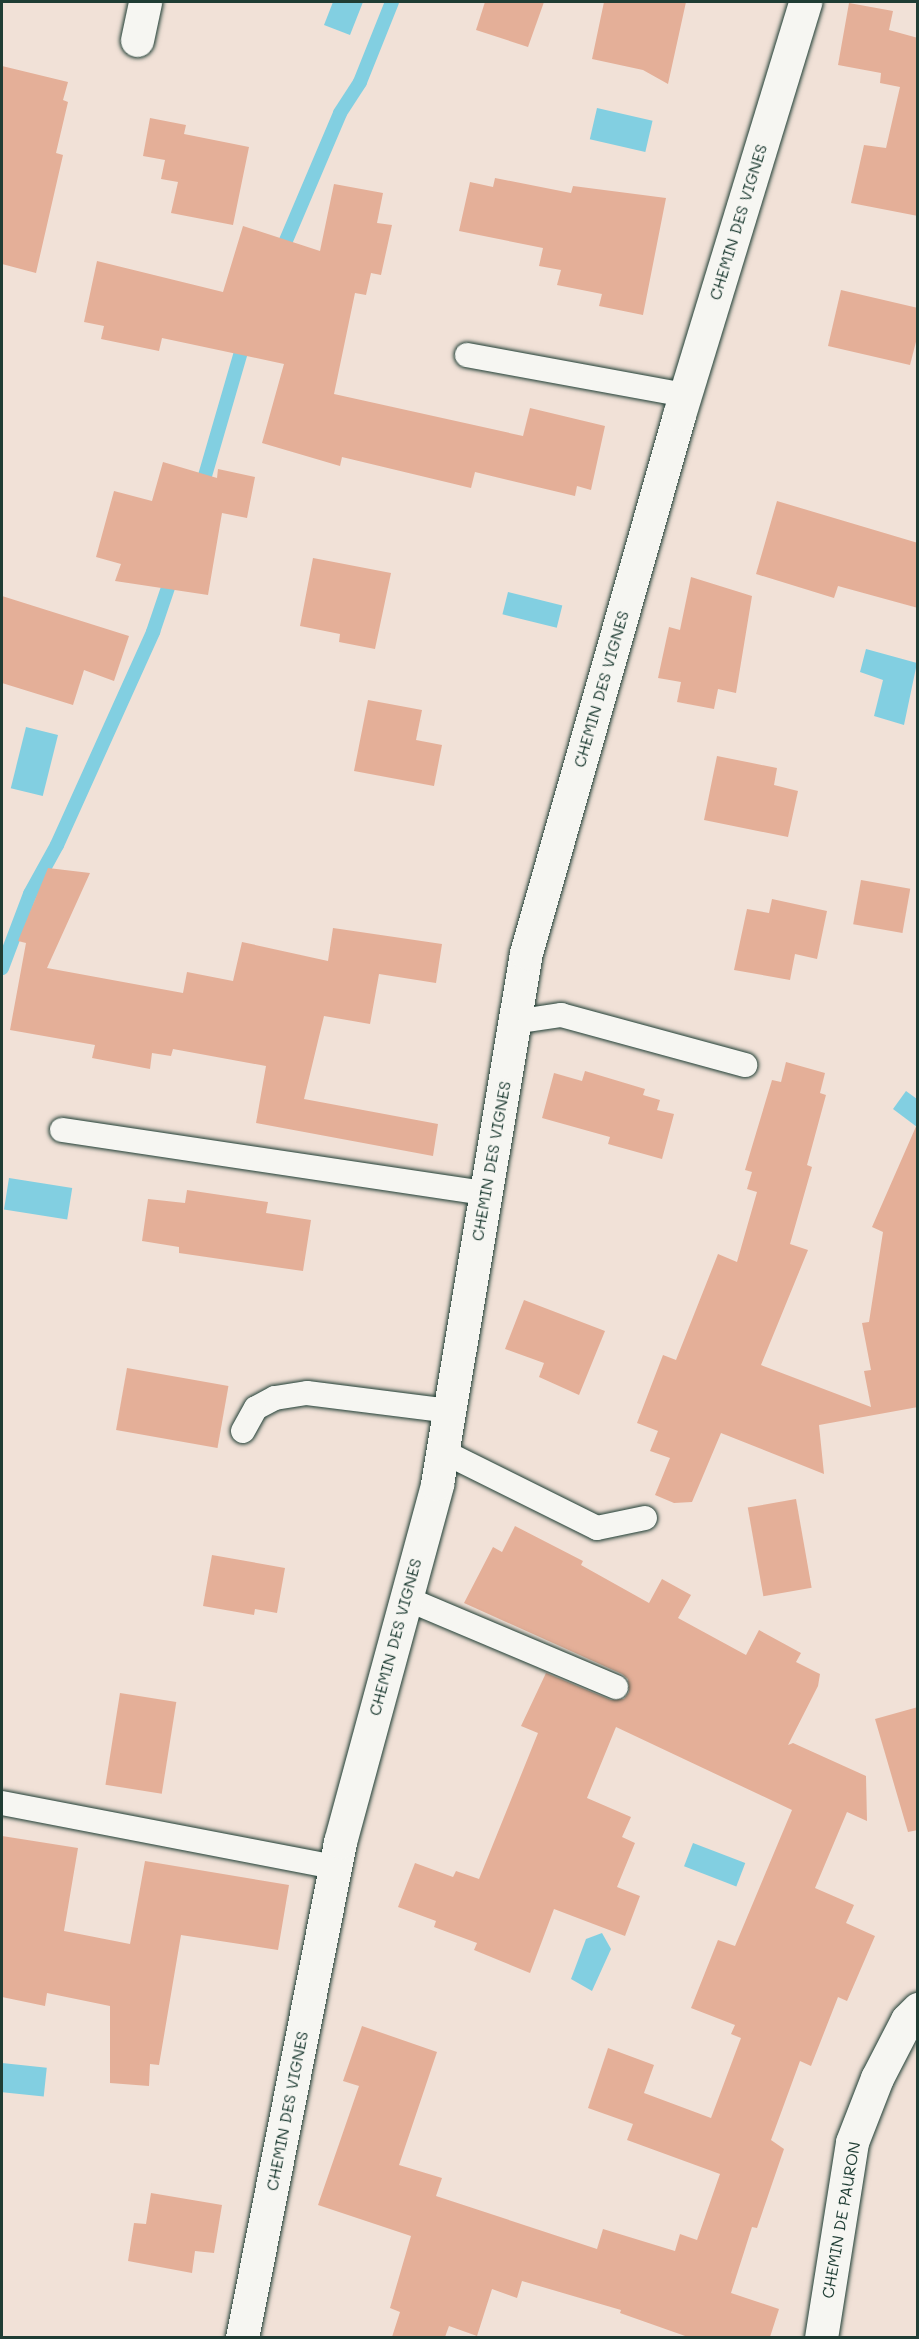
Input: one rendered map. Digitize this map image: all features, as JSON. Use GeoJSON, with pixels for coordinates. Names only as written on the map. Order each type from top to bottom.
{"type":"FeatureCollection","features":[{"type":"Feature","properties":{"kind":"street"},"geometry":{"type":"LineString","coordinates":[[137,40],[145,2]]}},
{"type":"Feature","properties":{"kind":"street","name":"CHEMIN DES VIGNES"},"geometry":{"type":"LineString","coordinates":[[242,2337],[335,1867],[442,1450],[526,953],[685,395],[805,2]]}},
{"type":"Feature","properties":{"kind":"street","name":"CHEMIN DE PAURON"},"geometry":{"type":"LineString","coordinates":[[821,2337],[852,2142],[878,2078],[907,2020],[918,2009]]}},
{"type":"Feature","properties":{"kind":"lane"},"geometry":{"type":"LineString","coordinates":[[467,355],[685,395]]}},
{"type":"Feature","properties":{"kind":"lane"},"geometry":{"type":"LineString","coordinates":[[514,1022],[561,1015],[745,1065]]}},
{"type":"Feature","properties":{"kind":"lane"},"geometry":{"type":"LineString","coordinates":[[62,1131],[486,1193]]}},
{"type":"Feature","properties":{"kind":"lane"},"geometry":{"type":"LineString","coordinates":[[243,1431],[256,1408],[275,1398],[307,1393],[449,1410]]}},
{"type":"Feature","properties":{"kind":"lane"},"geometry":{"type":"LineString","coordinates":[[442,1450],[597,1528],[645,1518]]}},
{"type":"Feature","properties":{"kind":"lane"},"geometry":{"type":"LineString","coordinates":[[405,1598],[616,1687]]}},
{"type":"Feature","properties":{"kind":"lane"},"geometry":{"type":"LineString","coordinates":[[2,1803],[335,1867]]}},
{"type":"Feature","properties":{"kind":"water"},"geometry":{"type":"Polygon","coordinates":[[[333,2],[363,2],[350,35],[324,25],[333,2]]]}},
{"type":"Feature","properties":{"kind":"water"},"geometry":{"type":"Polygon","coordinates":[[[597,108],[653,121],[645,152],[590,139],[597,108]]]}},
{"type":"Feature","properties":{"kind":"water"},"geometry":{"type":"Polygon","coordinates":[[[508,592],[562,606],[557,628],[502,614],[508,592]]]}},
{"type":"Feature","properties":{"kind":"water"},"geometry":{"type":"Polygon","coordinates":[[[866,649],[917,663],[904,725],[874,716],[883,680],[860,672],[866,649]]]}},
{"type":"Feature","properties":{"kind":"water"},"geometry":{"type":"Polygon","coordinates":[[[26,727],[58,735],[43,796],[11,788],[26,727]]]}},
{"type":"Feature","properties":{"kind":"water"},"geometry":{"type":"Polygon","coordinates":[[[906,1091],[917,1099],[917,1127],[893,1109],[906,1091]]]}},
{"type":"Feature","properties":{"kind":"water"},"geometry":{"type":"Polygon","coordinates":[[[9,1178],[72,1188],[67,1220],[4,1210],[9,1178]]]}},
{"type":"Feature","properties":{"kind":"water"},"geometry":{"type":"Polygon","coordinates":[[[693,1843],[745,1863],[736,1886],[684,1866],[693,1843]]]}},
{"type":"Feature","properties":{"kind":"water"},"geometry":{"type":"Polygon","coordinates":[[[602,1933],[611,1949],[592,1991],[571,1979],[586,1939],[602,1933]]]}},
{"type":"Feature","properties":{"kind":"water"},"geometry":{"type":"Polygon","coordinates":[[[2,2063],[47,2068],[44,2097],[2,2092],[2,2063]]]}},
{"type":"Feature","properties":{"kind":"building"},"geometry":{"type":"Polygon","coordinates":[[[485,2],[544,2],[528,47],[476,30],[485,2]]]}},
{"type":"Feature","properties":{"kind":"building"},"geometry":{"type":"Polygon","coordinates":[[[604,2],[686,2],[668,84],[643,70],[592,59],[604,2]]]}},
{"type":"Feature","properties":{"kind":"building"},"geometry":{"type":"Polygon","coordinates":[[[849,3],[893,11],[889,30],[918,38],[918,216],[851,203],[864,145],[886,148],[900,87],[880,83],[881,73],[838,65],[849,3]]]}},
{"type":"Feature","properties":{"kind":"building"},"geometry":{"type":"Polygon","coordinates":[[[2,66],[68,82],[63,100],[68,102],[56,153],[63,155],[36,273],[2,264],[2,66]]]}},
{"type":"Feature","properties":{"kind":"building"},"geometry":{"type":"Polygon","coordinates":[[[150,118],[186,125],[184,134],[249,147],[233,225],[171,213],[178,182],[161,179],[165,160],[143,156],[150,118]]]}},
{"type":"Feature","properties":{"kind":"building"},"geometry":{"type":"Polygon","coordinates":[[[495,178],[571,193],[573,186],[666,198],[643,315],[599,306],[602,294],[557,285],[561,270],[539,266],[543,248],[459,231],[470,182],[493,187],[495,178]]]}},
{"type":"Feature","properties":{"kind":"building"},"geometry":{"type":"Polygon","coordinates":[[[334,184],[383,193],[377,223],[392,225],[381,275],[371,273],[366,295],[355,293],[334,394],[523,436],[530,408],[605,426],[591,490],[577,486],[575,496],[475,472],[471,488],[342,457],[340,466],[262,443],[284,364],[162,338],[159,351],[101,339],[104,326],[84,322],[97,261],[223,292],[243,226],[320,251],[334,184]]]}},
{"type":"Feature","properties":{"kind":"building"},"geometry":{"type":"Polygon","coordinates":[[[841,290],[918,308],[918,334],[910,365],[828,346],[841,290]]]}},
{"type":"Feature","properties":{"kind":"building"},"geometry":{"type":"Polygon","coordinates":[[[163,462],[217,478],[218,469],[255,477],[247,518],[222,513],[208,595],[115,581],[121,564],[96,557],[114,491],[152,501],[163,462]]]}},
{"type":"Feature","properties":{"kind":"building"},"geometry":{"type":"Polygon","coordinates":[[[777,501],[918,543],[918,608],[838,586],[834,598],[756,574],[777,501]]]}},
{"type":"Feature","properties":{"kind":"building"},"geometry":{"type":"Polygon","coordinates":[[[313,558],[391,573],[375,649],[339,642],[340,634],[300,626],[313,558]]]}},
{"type":"Feature","properties":{"kind":"building"},"geometry":{"type":"Polygon","coordinates":[[[691,577],[752,596],[736,693],[718,689],[714,709],[677,702],[681,682],[658,678],[669,627],[680,630],[691,577]]]}},
{"type":"Feature","properties":{"kind":"building"},"geometry":{"type":"Polygon","coordinates":[[[2,596],[129,636],[114,681],[84,670],[73,705],[2,683],[2,596]]]}},
{"type":"Feature","properties":{"kind":"building"},"geometry":{"type":"Polygon","coordinates":[[[368,700],[422,710],[416,740],[442,745],[434,786],[354,771],[368,700]]]}},
{"type":"Feature","properties":{"kind":"building"},"geometry":{"type":"Polygon","coordinates":[[[717,756],[777,768],[774,785],[798,791],[788,837],[704,820],[717,756]]]}},
{"type":"Feature","properties":{"kind":"building"},"geometry":{"type":"Polygon","coordinates":[[[48,868],[90,873],[47,968],[183,993],[187,972],[233,981],[242,942],[328,961],[333,928],[442,944],[436,983],[379,974],[370,1024],[324,1016],[304,1099],[438,1124],[433,1156],[256,1123],[266,1066],[173,1049],[171,1056],[152,1053],[150,1069],[92,1058],[95,1045],[10,1030],[26,943],[18,941],[48,868]]]}},
{"type":"Feature","properties":{"kind":"building"},"geometry":{"type":"Polygon","coordinates":[[[861,880],[910,889],[902,933],[853,924],[861,880]]]}},
{"type":"Feature","properties":{"kind":"building"},"geometry":{"type":"Polygon","coordinates":[[[772,899],[827,911],[817,959],[795,954],[790,980],[734,970],[747,909],[769,913],[772,899]]]}},
{"type":"Feature","properties":{"kind":"building"},"geometry":{"type":"Polygon","coordinates":[[[786,1062],[825,1073],[820,1093],[826,1095],[807,1165],[812,1167],[790,1244],[808,1250],[761,1365],[871,1407],[864,1371],[871,1370],[862,1323],[869,1322],[883,1232],[872,1227],[918,1122],[918,1407],[819,1425],[824,1474],[721,1433],[692,1502],[674,1503],[655,1495],[670,1458],[650,1451],[658,1431],[637,1423],[663,1355],[676,1360],[718,1254],[737,1262],[757,1192],[747,1189],[752,1172],[745,1170],[772,1080],[781,1082],[786,1062]]]}},
{"type":"Feature","properties":{"kind":"building"},"geometry":{"type":"Polygon","coordinates":[[[585,1071],[645,1089],[643,1095],[660,1100],[657,1110],[674,1114],[662,1159],[608,1144],[610,1137],[542,1118],[554,1073],[582,1081],[585,1071]]]}},
{"type":"Feature","properties":{"kind":"building"},"geometry":{"type":"Polygon","coordinates":[[[187,1190],[268,1202],[266,1213],[311,1220],[303,1271],[179,1253],[179,1247],[142,1241],[148,1199],[185,1203],[187,1190]]]}},
{"type":"Feature","properties":{"kind":"building"},"geometry":{"type":"Polygon","coordinates":[[[524,1300],[605,1331],[579,1395],[539,1377],[544,1363],[505,1349],[524,1300]]]}},
{"type":"Feature","properties":{"kind":"building"},"geometry":{"type":"Polygon","coordinates":[[[127,1368],[228,1386],[217,1448],[116,1430],[127,1368]]]}},
{"type":"Feature","properties":{"kind":"building"},"geometry":{"type":"Polygon","coordinates":[[[796,1499],[812,1588],[763,1596],[748,1508],[796,1499]]]}},
{"type":"Feature","properties":{"kind":"building"},"geometry":{"type":"Polygon","coordinates":[[[515,1526],[583,1561],[581,1565],[649,1603],[662,1579],[691,1595],[678,1618],[746,1655],[759,1630],[801,1653],[796,1662],[820,1674],[818,1686],[788,1745],[793,1743],[866,1776],[867,1821],[847,1812],[815,1888],[854,1905],[846,1923],[875,1936],[847,2001],[838,1997],[811,2066],[800,2061],[771,2140],[784,2149],[757,2228],[752,2227],[731,2293],[779,2309],[770,2337],[688,2337],[620,2313],[621,2310],[522,2281],[517,2298],[492,2289],[477,2336],[449,2326],[445,2337],[392,2337],[400,2312],[390,2308],[411,2236],[318,2205],[359,2086],[343,2081],[362,2026],[437,2052],[399,2165],[442,2178],[436,2196],[597,2249],[603,2229],[675,2251],[680,2234],[697,2240],[720,2174],[627,2140],[633,2124],[588,2108],[608,2048],[654,2065],[644,2093],[711,2118],[741,2038],[731,2034],[735,2025],[691,2008],[718,1940],[735,1946],[792,1810],[616,1727],[587,1798],[631,1817],[622,1837],[635,1843],[617,1887],[640,1896],[625,1936],[554,1909],[530,1973],[474,1950],[477,1943],[434,1927],[436,1921],[398,1907],[415,1863],[453,1877],[456,1871],[479,1879],[538,1733],[521,1726],[546,1673],[611,1700],[624,1699],[629,1692],[628,1679],[622,1674],[464,1603],[493,1547],[502,1552],[515,1526]]]}},
{"type":"Feature","properties":{"kind":"building"},"geometry":{"type":"Polygon","coordinates":[[[212,1555],[285,1568],[277,1613],[255,1609],[254,1615],[203,1606],[212,1555]]]}},
{"type":"Feature","properties":{"kind":"building"},"geometry":{"type":"Polygon","coordinates":[[[120,1693],[176,1702],[162,1794],[105,1785],[120,1693]]]}},
{"type":"Feature","properties":{"kind":"building"},"geometry":{"type":"Polygon","coordinates":[[[918,1707],[918,1830],[908,1832],[875,1719],[918,1707]]]}},
{"type":"Feature","properties":{"kind":"building"},"geometry":{"type":"Polygon","coordinates":[[[2,1836],[78,1848],[64,1931],[130,1944],[145,1861],[289,1885],[278,1950],[181,1935],[159,2065],[150,2064],[149,2086],[110,2083],[110,2006],[47,1993],[45,2006],[2,1997],[2,1836]]]}},
{"type":"Feature","properties":{"kind":"building"},"geometry":{"type":"Polygon","coordinates":[[[151,2193],[222,2205],[214,2253],[195,2251],[192,2273],[128,2261],[134,2223],[146,2224],[151,2193]]]}},
{"type":"Feature","properties":{"kind":"waterway"},"geometry":{"type":"LineString","coordinates":[[279,257],[340,113],[360,82],[392,2]]}},
{"type":"Feature","properties":{"kind":"waterway"},"geometry":{"type":"LineString","coordinates":[[200,493],[245,338]]}},
{"type":"Feature","properties":{"kind":"waterway"},"geometry":{"type":"LineString","coordinates":[[2,968],[30,894],[57,845],[153,632],[173,573]]}}]}
